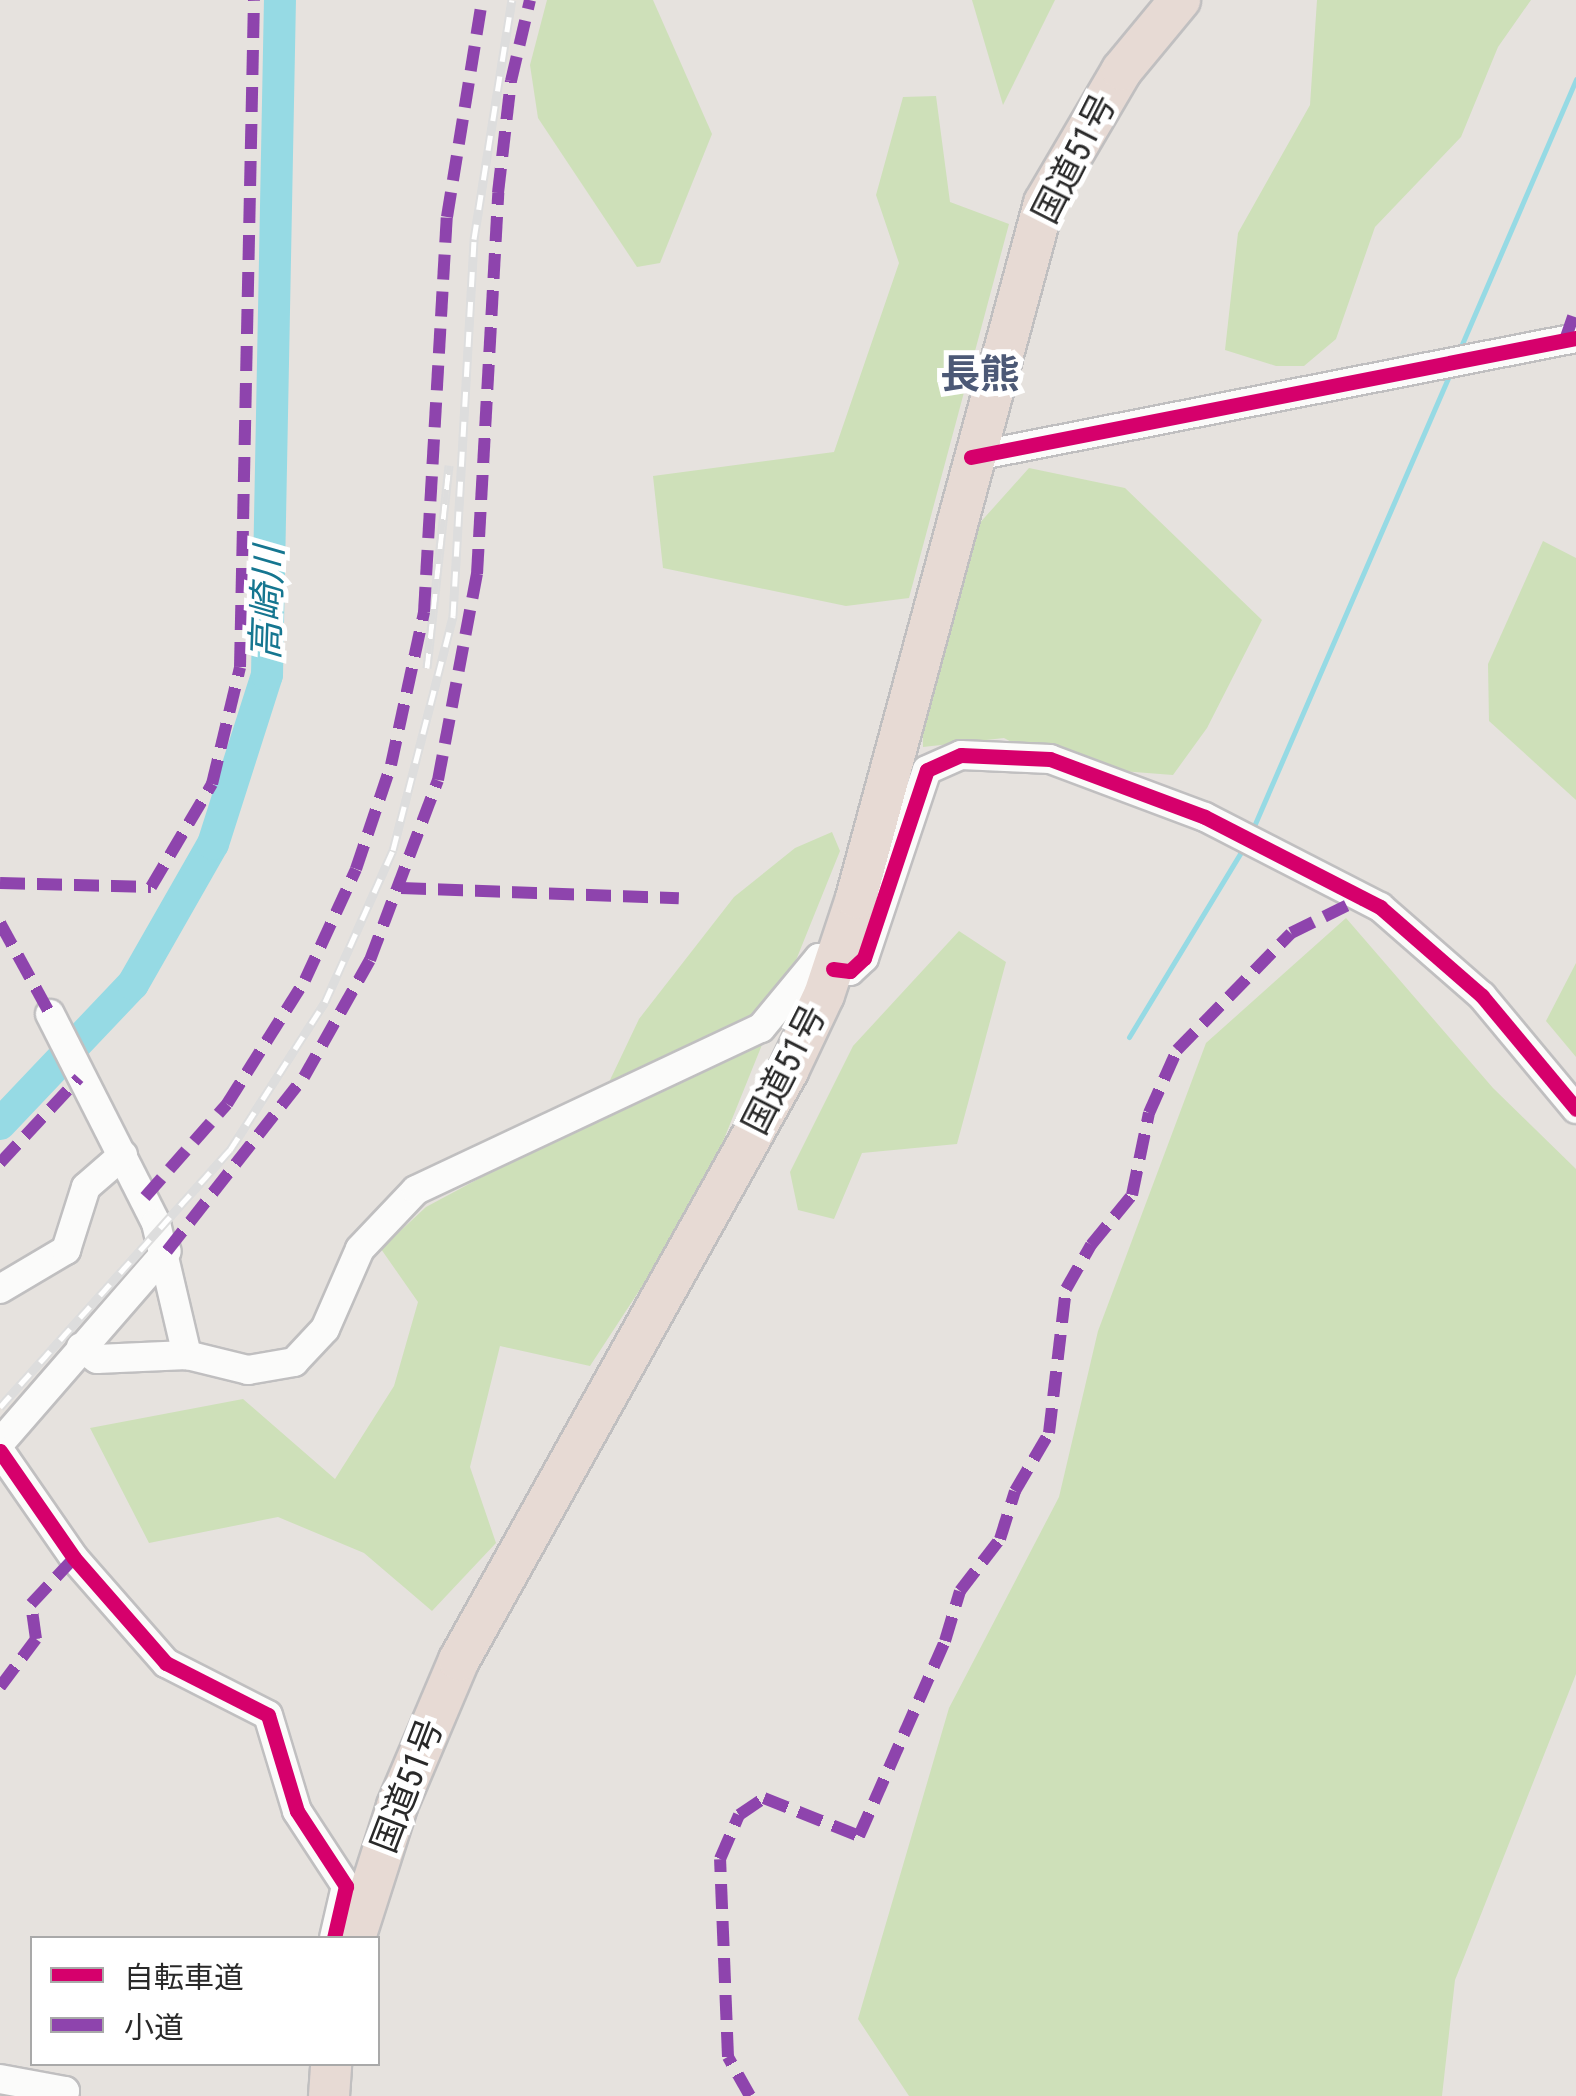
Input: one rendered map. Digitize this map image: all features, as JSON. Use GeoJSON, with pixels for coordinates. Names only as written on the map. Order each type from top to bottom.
{"type":"FeatureCollection","features":[{"type":"Feature","properties":{"kind":"highway","name":"国道51号"},"geometry":{"type":"LineString","coordinates":[[356,1936],[397,1806],[459,1660],[788,1070],[835,963],[971,457],[1044,203],[1165,5]]}},
{"type":"Feature","properties":{"kind":"highway"},"geometry":{"type":"LineString","coordinates":[[328,2096],[331,2066]]}},
{"type":"Feature","properties":{"kind":"street"},"geometry":{"type":"LineString","coordinates":[[971,457],[1576,338]]}},
{"type":"Feature","properties":{"kind":"street"},"geometry":{"type":"LineString","coordinates":[[81,1347],[97,1359],[187,1355],[248,1370],[294,1362],[331,1318],[360,1249],[416,1190],[761,1028],[819,958],[850,971],[864,958],[927,770],[960,755],[1050,760],[1205,818],[1380,907],[1482,996],[1576,1108]]}},
{"type":"Feature","properties":{"kind":"street"},"geometry":{"type":"LineString","coordinates":[[50,1014],[79,1078],[123,1155],[167,1251],[187,1355]]}},
{"type":"Feature","properties":{"kind":"street"},"geometry":{"type":"LineString","coordinates":[[0,1289],[66,1250],[86,1187],[123,1155]]}},
{"type":"Feature","properties":{"kind":"street"},"geometry":{"type":"LineString","coordinates":[[167,1251],[81,1347],[0,1447],[74,1558],[166,1662],[268,1715],[296,1810],[346,1886],[334,1936]]}},
{"type":"Feature","properties":{"kind":"street"},"geometry":{"type":"LineString","coordinates":[[0,2078],[64,2090],[64,2096]]}},
{"type":"Feature","properties":{"kind":"green space"},"geometry":{"type":"Polygon","coordinates":[[[547,0],[653,0],[712,134],[660,263],[637,267],[538,118],[530,65],[547,0]]]}},
{"type":"Feature","properties":{"kind":"green space"},"geometry":{"type":"Polygon","coordinates":[[[972,0],[1055,0],[1003,105],[972,0]]]}},
{"type":"Feature","properties":{"kind":"green space"},"geometry":{"type":"Polygon","coordinates":[[[1317,0],[1531,0],[1498,47],[1461,137],[1375,227],[1336,339],[1304,366],[1276,366],[1225,350],[1238,233],[1310,105],[1317,0]]]}},
{"type":"Feature","properties":{"kind":"green space"},"geometry":{"type":"Polygon","coordinates":[[[936,96],[950,202],[1009,224],[909,598],[846,606],[663,568],[653,476],[834,452],[899,263],[876,195],[903,97],[936,96]]]}},
{"type":"Feature","properties":{"kind":"green space"},"geometry":{"type":"Polygon","coordinates":[[[1029,468],[1125,488],[1262,620],[1207,728],[1173,775],[1057,766],[1004,738],[923,747],[922,709],[977,526],[1029,468]]]}},
{"type":"Feature","properties":{"kind":"green space"},"geometry":{"type":"Polygon","coordinates":[[[1543,541],[1576,558],[1576,800],[1489,721],[1488,664],[1543,541]]]}},
{"type":"Feature","properties":{"kind":"green space"},"geometry":{"type":"Polygon","coordinates":[[[832,832],[840,851],[701,1196],[590,1366],[500,1346],[470,1467],[496,1543],[432,1611],[364,1553],[278,1517],[149,1543],[90,1428],[243,1399],[335,1479],[394,1386],[418,1302],[381,1249],[426,1207],[592,1118],[639,1019],[734,897],[795,848],[832,832]]]}},
{"type":"Feature","properties":{"kind":"green space"},"geometry":{"type":"Polygon","coordinates":[[[1346,918],[1493,1088],[1576,1169],[1576,1674],[1455,1980],[1442,2096],[909,2096],[858,2019],[949,1708],[1059,1497],[1098,1331],[1206,1043],[1346,918]]]}},
{"type":"Feature","properties":{"kind":"green space"},"geometry":{"type":"Polygon","coordinates":[[[959,931],[1006,962],[957,1144],[862,1153],[834,1219],[798,1210],[790,1172],[853,1046],[959,931]]]}},
{"type":"Feature","properties":{"kind":"green space"},"geometry":{"type":"Polygon","coordinates":[[[1576,963],[1576,1057],[1546,1021],[1576,963]]]}},
{"type":"Feature","properties":{"kind":"waterway","name":"高崎川"},"geometry":{"type":"LineString","coordinates":[[0,1124],[133,984],[213,844],[267,675],[280,0]]}},
{"type":"Feature","properties":{"kind":"waterway"},"geometry":{"type":"LineString","coordinates":[[1459,351],[1576,79]]}},
{"type":"Feature","properties":{"kind":"waterway"},"geometry":{"type":"LineString","coordinates":[[1251,833],[1451,371]]}},
{"type":"Feature","properties":{"kind":"waterway"},"geometry":{"type":"LineString","coordinates":[[1129,1037],[1244,847]]}},
{"type":"Feature","properties":{"kind":"railway"},"geometry":{"type":"LineString","coordinates":[[0,1407],[230,1150],[325,1002],[393,850],[453,616],[474,239],[512,0]]}},
{"type":"Feature","properties":{"kind":"railway"},"geometry":{"type":"LineString","coordinates":[[427,668],[449,465]]}},
{"type":"Feature","properties":{"kind":"marked path"},"geometry":{"type":"LineString","coordinates":[[0,883],[151,887],[212,784],[240,667],[254,0]]}},
{"type":"Feature","properties":{"kind":"marked path"},"geometry":{"type":"LineString","coordinates":[[145,1197],[227,1104],[305,980],[356,869],[391,765],[424,612],[447,217],[482,0]]}},
{"type":"Feature","properties":{"kind":"marked path"},"geometry":{"type":"LineString","coordinates":[[167,1251],[304,1077],[370,960],[438,780],[477,574],[498,193],[511,81],[530,0]]}},
{"type":"Feature","properties":{"kind":"marked path"},"geometry":{"type":"LineString","coordinates":[[1565,340],[1576,308]]}},
{"type":"Feature","properties":{"kind":"marked path"},"geometry":{"type":"LineString","coordinates":[[401,888],[679,898]]}},
{"type":"Feature","properties":{"kind":"marked path"},"geometry":{"type":"LineString","coordinates":[[750,2096],[728,2057],[720,1859],[739,1815],[764,1798],[859,1836],[945,1641],[960,1591],[1000,1539],[1015,1491],[1049,1433],[1066,1289],[1091,1245],[1132,1195],[1149,1113],[1177,1050],[1291,933],[1358,900]]}},
{"type":"Feature","properties":{"kind":"marked path"},"geometry":{"type":"LineString","coordinates":[[0,923],[50,1014]]}},
{"type":"Feature","properties":{"kind":"marked path"},"geometry":{"type":"LineString","coordinates":[[0,1163],[79,1078]]}},
{"type":"Feature","properties":{"kind":"marked path"},"geometry":{"type":"LineString","coordinates":[[0,1687],[36,1639],[31,1604],[74,1558]]}},
{"type":"Feature","properties":{"kind":"cycle path"},"geometry":{"type":"LineString","coordinates":[[971,457],[1576,338]]}},
{"type":"Feature","properties":{"kind":"cycle path"},"geometry":{"type":"LineString","coordinates":[[833,969],[850,971],[864,958],[927,770],[961,755],[1050,759],[1205,817],[1380,907],[1482,996],[1576,1109]]}},
{"type":"Feature","properties":{"kind":"cycle path"},"geometry":{"type":"LineString","coordinates":[[0,1451],[74,1558],[166,1663],[268,1715],[297,1811],[346,1886],[334,1936]]}},
{"type":"Feature","properties":{"kind":"district","name":"長熊"},"geometry":{"type":"Point","coordinates":[980,375]}}]}
